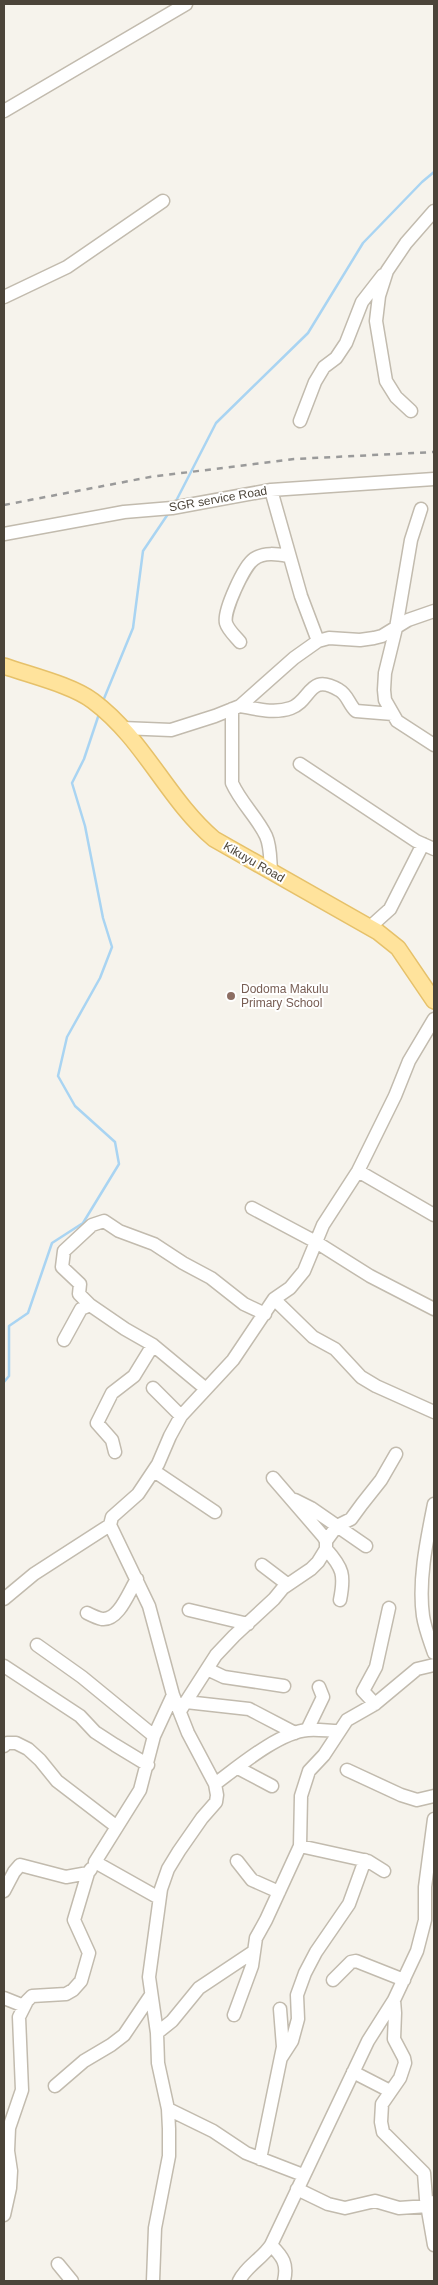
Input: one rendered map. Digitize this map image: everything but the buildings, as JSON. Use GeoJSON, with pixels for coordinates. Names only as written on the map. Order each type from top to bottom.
{"type":"FeatureCollection","features":[{"type":"Feature","properties":{"kind":"main road","name":"Kikuyu Road"},"geometry":{"type":"LineString","coordinates":[[4,666],[51,682],[92,700],[144,751],[179,803],[197,824],[214,838],[271,872],[370,927],[398,948],[434,1002]]}},
{"type":"Feature","properties":{"kind":"street"},"geometry":{"type":"LineString","coordinates":[[4,111],[186,4]]}},
{"type":"Feature","properties":{"kind":"street"},"geometry":{"type":"LineString","coordinates":[[4,297],[67,267],[163,201]]}},
{"type":"Feature","properties":{"kind":"street"},"geometry":{"type":"LineString","coordinates":[[300,421],[315,382],[324,367],[336,358],[346,343],[362,302],[406,243],[434,210]]}},
{"type":"Feature","properties":{"kind":"street"},"geometry":{"type":"LineString","coordinates":[[386,271],[379,296],[376,321],[383,371],[390,389],[411,411]]}},
{"type":"Feature","properties":{"kind":"street","name":"SGR service Road"},"geometry":{"type":"LineString","coordinates":[[4,534],[124,512],[172,508],[270,490],[434,479]]}},
{"type":"Feature","properties":{"kind":"street"},"geometry":{"type":"LineString","coordinates":[[270,490],[288,556],[318,641]]}},
{"type":"Feature","properties":{"kind":"street"},"geometry":{"type":"LineString","coordinates":[[421,509],[411,540],[396,628],[384,674],[384,690],[385,700],[403,726],[434,745]]}},
{"type":"Feature","properties":{"kind":"street"},"geometry":{"type":"LineString","coordinates":[[240,642],[226,623],[226,614],[246,567],[254,558],[264,555],[288,556]]}},
{"type":"Feature","properties":{"kind":"street"},"geometry":{"type":"LineString","coordinates":[[122,728],[171,730],[236,707],[294,658],[318,641],[329,638],[360,640],[374,638],[408,620],[434,611]]}},
{"type":"Feature","properties":{"kind":"street"},"geometry":{"type":"LineString","coordinates":[[236,707],[270,711],[283,710],[294,707],[310,689],[322,684],[331,686],[344,693],[356,711],[393,714]]}},
{"type":"Feature","properties":{"kind":"street"},"geometry":{"type":"LineString","coordinates":[[236,707],[232,783],[266,836],[269,846],[271,872]]}},
{"type":"Feature","properties":{"kind":"street"},"geometry":{"type":"LineString","coordinates":[[300,764],[429,846],[390,909],[370,927]]}},
{"type":"Feature","properties":{"kind":"street"},"geometry":{"type":"LineString","coordinates":[[153,2281],[155,2228],[169,2156],[168,2109],[158,2063],[157,2033],[148,1977],[159,1898],[168,1869],[202,1818],[216,1802],[215,1784],[188,1733],[183,1706],[172,1695],[149,1606],[110,1525],[112,1517],[138,1494],[154,1471],[181,1416],[233,1360],[274,1300],[290,1288],[304,1271],[323,1225],[358,1171],[395,1096],[409,1061],[434,1019]]}},
{"type":"Feature","properties":{"kind":"street"},"geometry":{"type":"LineString","coordinates":[[358,1171],[434,1215]]}},
{"type":"Feature","properties":{"kind":"street"},"geometry":{"type":"LineString","coordinates":[[252,1208],[316,1242],[370,1276],[434,1309]]}},
{"type":"Feature","properties":{"kind":"street"},"geometry":{"type":"LineString","coordinates":[[206,1389],[153,1345],[125,1329],[90,1305],[80,1294],[80,1284],[62,1267],[64,1251],[92,1225],[104,1221],[119,1231],[154,1244],[182,1263],[211,1278],[244,1304],[264,1314]]}},
{"type":"Feature","properties":{"kind":"street"},"geometry":{"type":"LineString","coordinates":[[274,1300],[313,1337],[335,1349],[361,1376],[376,1386],[434,1412]]}},
{"type":"Feature","properties":{"kind":"street"},"geometry":{"type":"LineString","coordinates":[[64,1340],[82,1308],[90,1305]]}},
{"type":"Feature","properties":{"kind":"street"},"geometry":{"type":"LineString","coordinates":[[115,1452],[112,1440],[97,1423],[112,1393],[134,1376],[153,1345]]}},
{"type":"Feature","properties":{"kind":"street"},"geometry":{"type":"LineString","coordinates":[[153,1388],[181,1416]]}},
{"type":"Feature","properties":{"kind":"street"},"geometry":{"type":"LineString","coordinates":[[183,1706],[224,1647],[287,1584],[311,1569],[323,1556],[326,1545],[337,1526],[351,1519],[381,1480],[396,1454]]}},
{"type":"Feature","properties":{"kind":"street"},"geometry":{"type":"LineString","coordinates":[[154,1471],[214,1512]]}},
{"type":"Feature","properties":{"kind":"street"},"geometry":{"type":"LineString","coordinates":[[273,1478],[326,1545],[342,1570],[344,1581],[340,1600]]}},
{"type":"Feature","properties":{"kind":"street"},"geometry":{"type":"LineString","coordinates":[[290,1498],[311,1508],[366,1546]]}},
{"type":"Feature","properties":{"kind":"street"},"geometry":{"type":"LineString","coordinates":[[434,1504],[421,1596],[423,1617],[431,1634],[434,1653]]}},
{"type":"Feature","properties":{"kind":"street"},"geometry":{"type":"LineString","coordinates":[[4,1598],[34,1574],[110,1525]]}},
{"type":"Feature","properties":{"kind":"street"},"geometry":{"type":"LineString","coordinates":[[262,1565],[287,1584]]}},
{"type":"Feature","properties":{"kind":"street"},"geometry":{"type":"LineString","coordinates":[[87,1613],[100,1619],[109,1619],[118,1612],[137,1579]]}},
{"type":"Feature","properties":{"kind":"street"},"geometry":{"type":"LineString","coordinates":[[375,1704],[363,1691],[376,1667],[389,1608]]}},
{"type":"Feature","properties":{"kind":"street"},"geometry":{"type":"LineString","coordinates":[[190,1610],[248,1624]]}},
{"type":"Feature","properties":{"kind":"street"},"geometry":{"type":"LineString","coordinates":[[37,1645],[82,1677],[154,1736]]}},
{"type":"Feature","properties":{"kind":"street"},"geometry":{"type":"LineString","coordinates":[[234,2015],[252,1966],[252,1952],[256,1938],[300,1846],[301,1796],[309,1771],[324,1755],[347,1720],[375,1704],[416,1669],[434,1665]]}},
{"type":"Feature","properties":{"kind":"street"},"geometry":{"type":"LineString","coordinates":[[4,1666],[80,1716],[95,1732],[115,1746],[148,1765]]}},
{"type":"Feature","properties":{"kind":"street"},"geometry":{"type":"LineString","coordinates":[[207,1669],[224,1677],[284,1686]]}},
{"type":"Feature","properties":{"kind":"street"},"geometry":{"type":"LineString","coordinates":[[301,1732],[323,1697],[319,1687]]}},
{"type":"Feature","properties":{"kind":"street"},"geometry":{"type":"LineString","coordinates":[[4,2215],[7,2182],[11,2171],[6,2128],[22,2090],[19,2017],[24,2006],[32,1996],[66,1994],[73,1990],[81,1981],[89,1953],[74,1920],[88,1873],[135,1801],[148,1765],[154,1736],[172,1695]]}},
{"type":"Feature","properties":{"kind":"street"},"geometry":{"type":"LineString","coordinates":[[183,1706],[249,1708],[301,1732]]}},
{"type":"Feature","properties":{"kind":"street"},"geometry":{"type":"LineString","coordinates":[[215,1784],[265,1748],[301,1732],[339,1732]]}},
{"type":"Feature","properties":{"kind":"street"},"geometry":{"type":"LineString","coordinates":[[4,1746],[6,1743],[16,1743],[28,1749],[40,1760],[57,1781],[117,1827]]}},
{"type":"Feature","properties":{"kind":"street"},"geometry":{"type":"LineString","coordinates":[[238,1768],[272,1786]]}},
{"type":"Feature","properties":{"kind":"street"},"geometry":{"type":"LineString","coordinates":[[347,1770],[401,1795],[417,1800],[434,1796]]}},
{"type":"Feature","properties":{"kind":"street"},"geometry":{"type":"LineString","coordinates":[[239,2281],[248,2267],[266,2252],[271,2245],[368,2041],[394,2000],[418,1951],[430,1921],[425,1887],[434,1819]]}},
{"type":"Feature","properties":{"kind":"street"},"geometry":{"type":"LineString","coordinates":[[300,1846],[365,1860],[384,1870]]}},
{"type":"Feature","properties":{"kind":"street"},"geometry":{"type":"LineString","coordinates":[[281,2058],[292,2041],[298,2019],[297,1995],[305,1973],[316,1952],[349,1904],[365,1860]]}},
{"type":"Feature","properties":{"kind":"street"},"geometry":{"type":"LineString","coordinates":[[237,1861],[252,1880],[279,1892]]}},
{"type":"Feature","properties":{"kind":"street"},"geometry":{"type":"LineString","coordinates":[[95,1862],[159,1898]]}},
{"type":"Feature","properties":{"kind":"street"},"geometry":{"type":"LineString","coordinates":[[4,1891],[20,1865],[66,1877],[88,1873]]}},
{"type":"Feature","properties":{"kind":"street"},"geometry":{"type":"LineString","coordinates":[[157,2033],[172,2021],[199,1988],[252,1952]]}},
{"type":"Feature","properties":{"kind":"street"},"geometry":{"type":"LineString","coordinates":[[333,1980],[351,1962],[356,1961],[404,1980]]}},
{"type":"Feature","properties":{"kind":"street"},"geometry":{"type":"LineString","coordinates":[[55,2086],[84,2061],[124,2035],[151,1995]]}},
{"type":"Feature","properties":{"kind":"street"},"geometry":{"type":"LineString","coordinates":[[4,1998],[24,2006]]}},
{"type":"Feature","properties":{"kind":"street"},"geometry":{"type":"LineString","coordinates":[[394,2000],[396,2014],[394,2039],[405,2063],[400,2078],[382,2104],[380,2113],[383,2132],[434,2183]]}},
{"type":"Feature","properties":{"kind":"street"},"geometry":{"type":"LineString","coordinates":[[260,2159],[281,2058],[282,2032],[280,2009]]}},
{"type":"Feature","properties":{"kind":"street"},"geometry":{"type":"LineString","coordinates":[[353,2072],[390,2091]]}},
{"type":"Feature","properties":{"kind":"street"},"geometry":{"type":"LineString","coordinates":[[168,2109],[214,2131],[246,2153],[303,2175]]}},
{"type":"Feature","properties":{"kind":"street"},"geometry":{"type":"LineString","coordinates":[[424,2173],[431,2204],[434,2245]]}},
{"type":"Feature","properties":{"kind":"street"},"geometry":{"type":"LineString","coordinates":[[297,2190],[328,2204],[345,2208],[379,2201],[400,2208],[431,2204]]}},
{"type":"Feature","properties":{"kind":"street"},"geometry":{"type":"LineString","coordinates":[[271,2245],[283,2256],[286,2264],[284,2281]]}},
{"type":"Feature","properties":{"kind":"street"},"geometry":{"type":"LineString","coordinates":[[58,2264],[72,2281]]}},
{"type":"Feature","properties":{"kind":"waterway"},"geometry":{"type":"LineString","coordinates":[[175,503],[216,423],[308,333],[363,243],[434,172]]}},
{"type":"Feature","properties":{"kind":"waterway"},"geometry":{"type":"LineString","coordinates":[[103,701],[133,628],[143,551],[168,514]]}},
{"type":"Feature","properties":{"kind":"waterway"},"geometry":{"type":"LineString","coordinates":[[4,1382],[9,1376],[9,1326],[28,1313],[52,1243],[83,1223],[119,1164],[115,1142],[75,1106],[58,1076],[67,1037],[100,978],[112,947],[103,918],[85,826],[72,783],[84,759],[99,714]]}},
{"type":"Feature","properties":{"kind":"railway"},"geometry":{"type":"LineString","coordinates":[[4,505],[150,477],[294,459],[434,452]]}},
{"type":"Feature","properties":{"kind":"place","name":"Dodoma Makulu Primary School"},"geometry":{"type":"Point","coordinates":[231,996]}}]}
